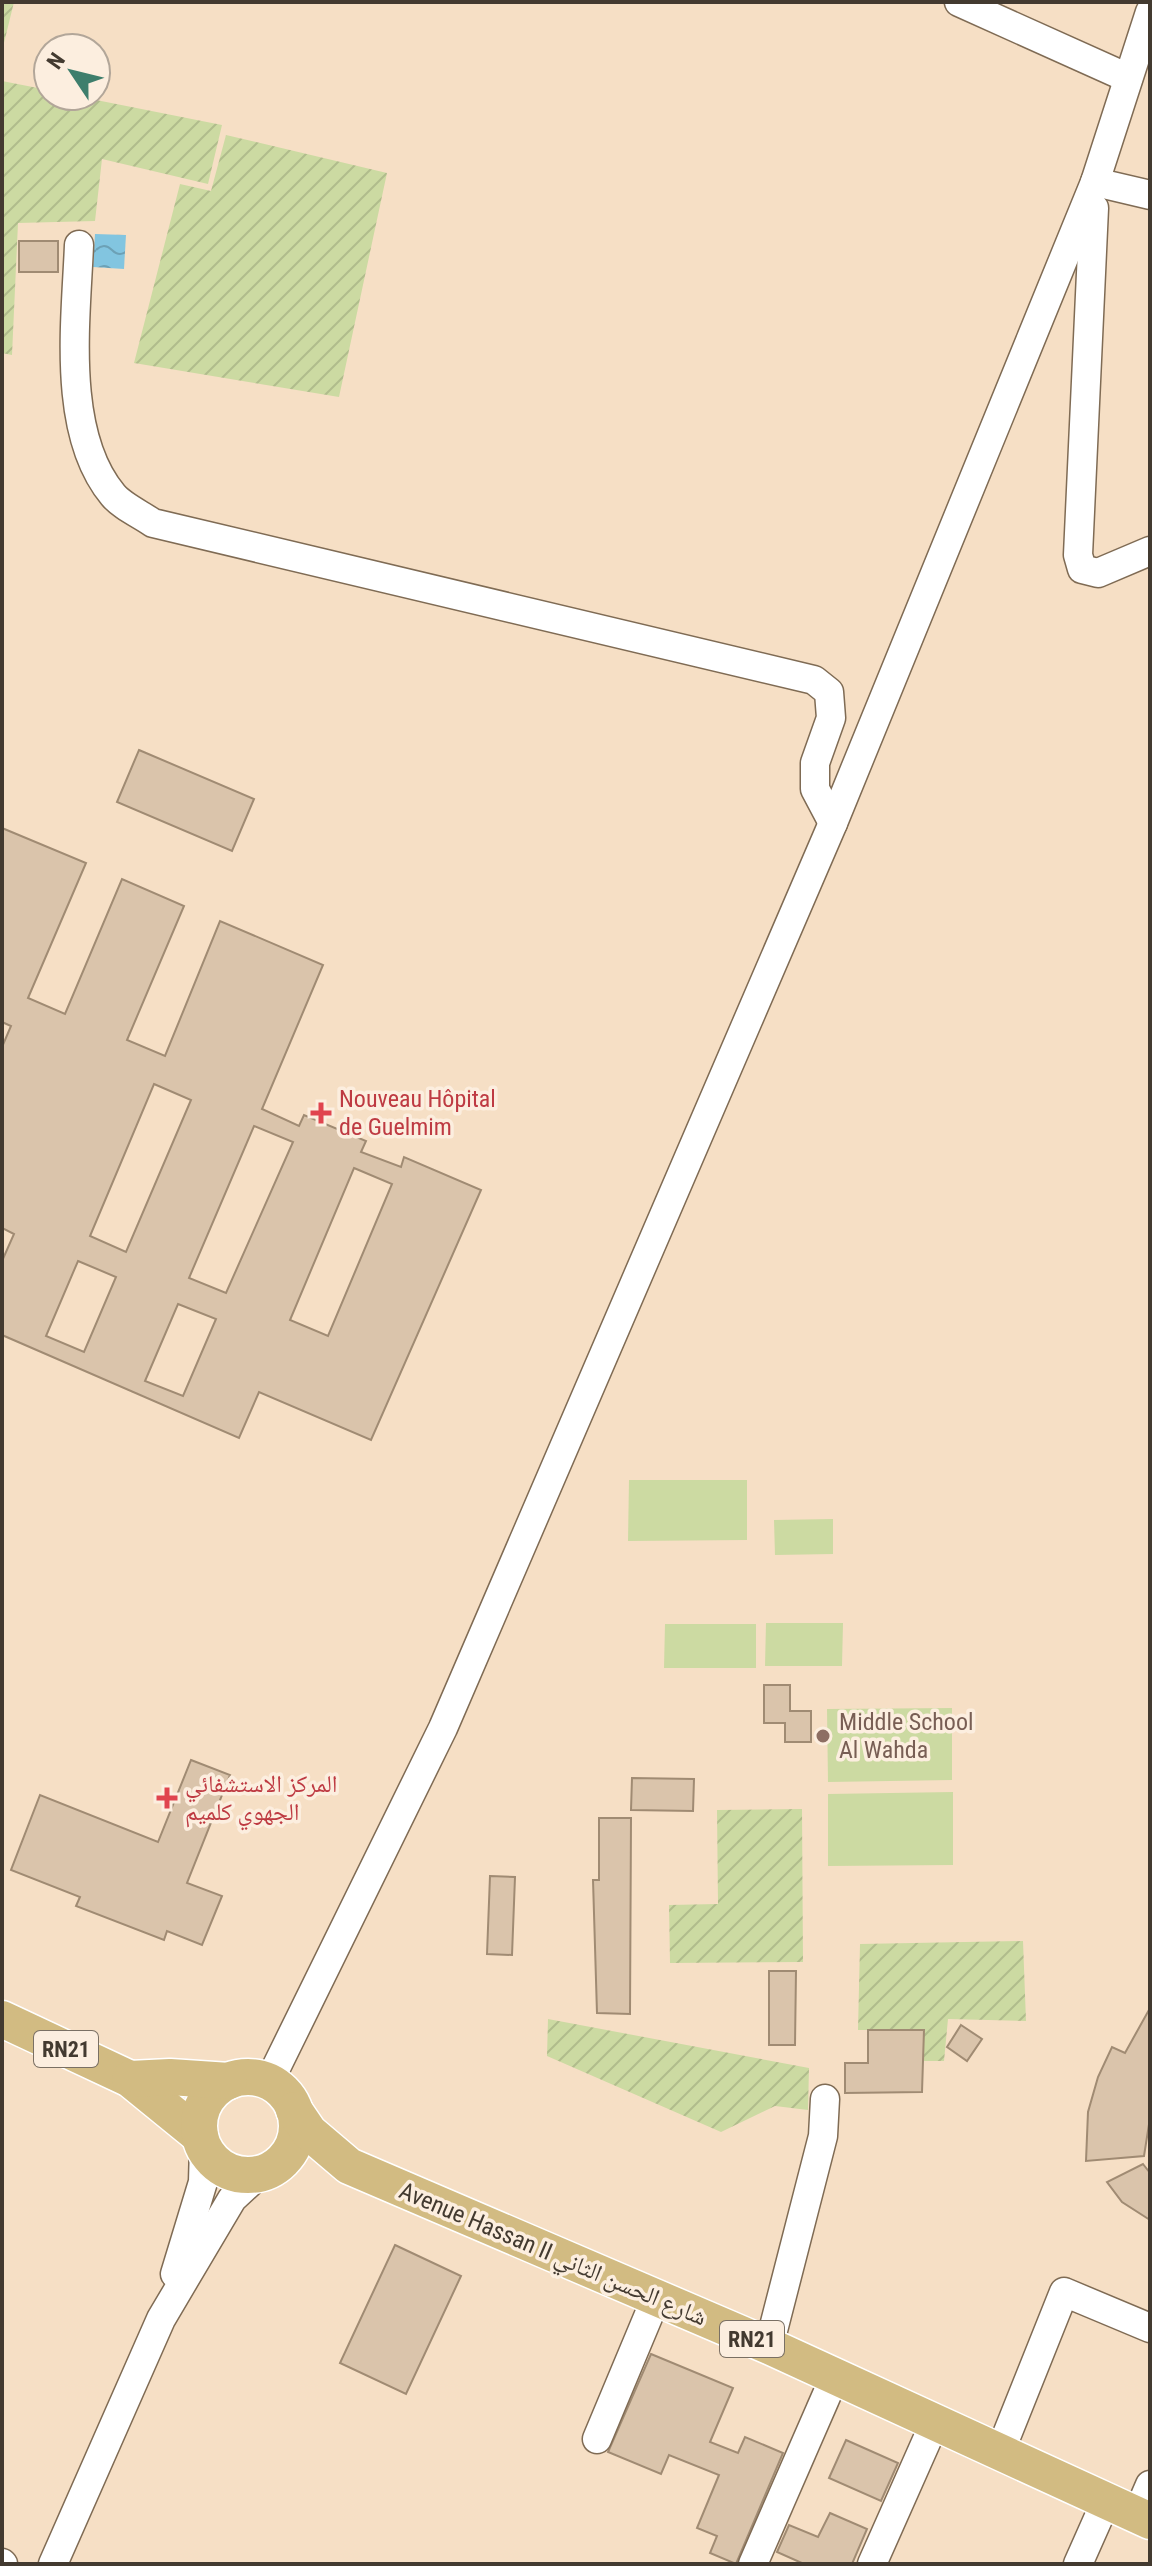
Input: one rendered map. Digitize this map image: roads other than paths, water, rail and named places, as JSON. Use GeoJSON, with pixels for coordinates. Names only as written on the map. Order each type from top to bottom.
{"type":"FeatureCollection","features":[{"type":"Feature","properties":{"kind":"main road","name":"RN21"},"geometry":{"type":"LineString","coordinates":[[2,2019],[130,2079],[202,2141],[211,2158],[233,2173],[264,2172]]}},
{"type":"Feature","properties":{"kind":"main road","name":"RN21"},"geometry":{"type":"LineString","coordinates":[[130,2079],[170,2077],[229,2081],[249,2077],[269,2082],[284,2092],[294,2110]]}},
{"type":"Feature","properties":{"kind":"main road"},"geometry":{"type":"LineString","coordinates":[[202,2141],[200,2117],[207,2099],[229,2081]]}},
{"type":"Feature","properties":{"kind":"main road"},"geometry":{"type":"LineString","coordinates":[[264,2172],[283,2160],[293,2145],[297,2128],[294,2110]]}},
{"type":"Feature","properties":{"kind":"main road","name":"Avenue Hassan II شارع الحسن الثاني"},"geometry":{"type":"LineString","coordinates":[[294,2110],[309,2132],[349,2166],[769,2346],[1000,2452],[1136,2506]]}},
{"type":"Feature","properties":{"kind":"main road","name":"Avenue Hassan II شارع الحسن الثاني"},"geometry":{"type":"LineString","coordinates":[[264,2172],[294,2165],[349,2166]]}},
{"type":"Feature","properties":{"kind":"street"},"geometry":{"type":"LineString","coordinates":[[959,2],[1128,78]]}},
{"type":"Feature","properties":{"kind":"street"},"geometry":{"type":"LineString","coordinates":[[269,2082],[443,1728],[833,823],[1095,182],[1128,78],[1145,41],[1150,12]]}},
{"type":"Feature","properties":{"kind":"street"},"geometry":{"type":"LineString","coordinates":[[1095,182],[1150,195]]}},
{"type":"Feature","properties":{"kind":"street"},"geometry":{"type":"LineString","coordinates":[[1095,182],[1078,555],[1082,569],[1098,573],[1150,551]]}},
{"type":"Feature","properties":{"kind":"street"},"geometry":{"type":"LineString","coordinates":[[79,245],[74,365],[84,432],[96,472],[115,498],[153,523],[814,680],[829,692],[831,718],[815,763],[815,789],[833,823]]}},
{"type":"Feature","properties":{"kind":"street"},"geometry":{"type":"LineString","coordinates":[[769,2346],[823,2136],[825,2099]]}},
{"type":"Feature","properties":{"kind":"street"},"geometry":{"type":"LineString","coordinates":[[53,2564],[161,2319],[203,2182],[202,2141]]}},
{"type":"Feature","properties":{"kind":"street"},"geometry":{"type":"LineString","coordinates":[[161,2319],[232,2199],[264,2172]]}},
{"type":"Feature","properties":{"kind":"street"},"geometry":{"type":"LineString","coordinates":[[1000,2452],[1064,2292],[1150,2328]]}},
{"type":"Feature","properties":{"kind":"street"},"geometry":{"type":"LineString","coordinates":[[597,2439],[656,2298]]}},
{"type":"Feature","properties":{"kind":"street"},"geometry":{"type":"LineString","coordinates":[[753,2564],[835,2376]]}},
{"type":"Feature","properties":{"kind":"street"},"geometry":{"type":"LineString","coordinates":[[872,2564],[935,2422]]}},
{"type":"Feature","properties":{"kind":"street"},"geometry":{"type":"LineString","coordinates":[[1078,2564],[1136,2506]]}},
{"type":"Feature","properties":{"kind":"water"},"geometry":{"type":"Polygon","coordinates":[[[95,234],[126,235],[124,269],[93,267],[95,234]]]}},
{"type":"Feature","properties":{"kind":"place","name":"Nouveau Hôpital de Guelmim"},"geometry":{"type":"Point","coordinates":[321,1113]}},
{"type":"Feature","properties":{"kind":"place","name":"Middle School Al Wahda"},"geometry":{"type":"Point","coordinates":[823,1736]}},
{"type":"Feature","properties":{"kind":"place","name":"المركز الاستشفائي الجهوي كلميم"},"geometry":{"type":"Point","coordinates":[167,1798]}}]}
